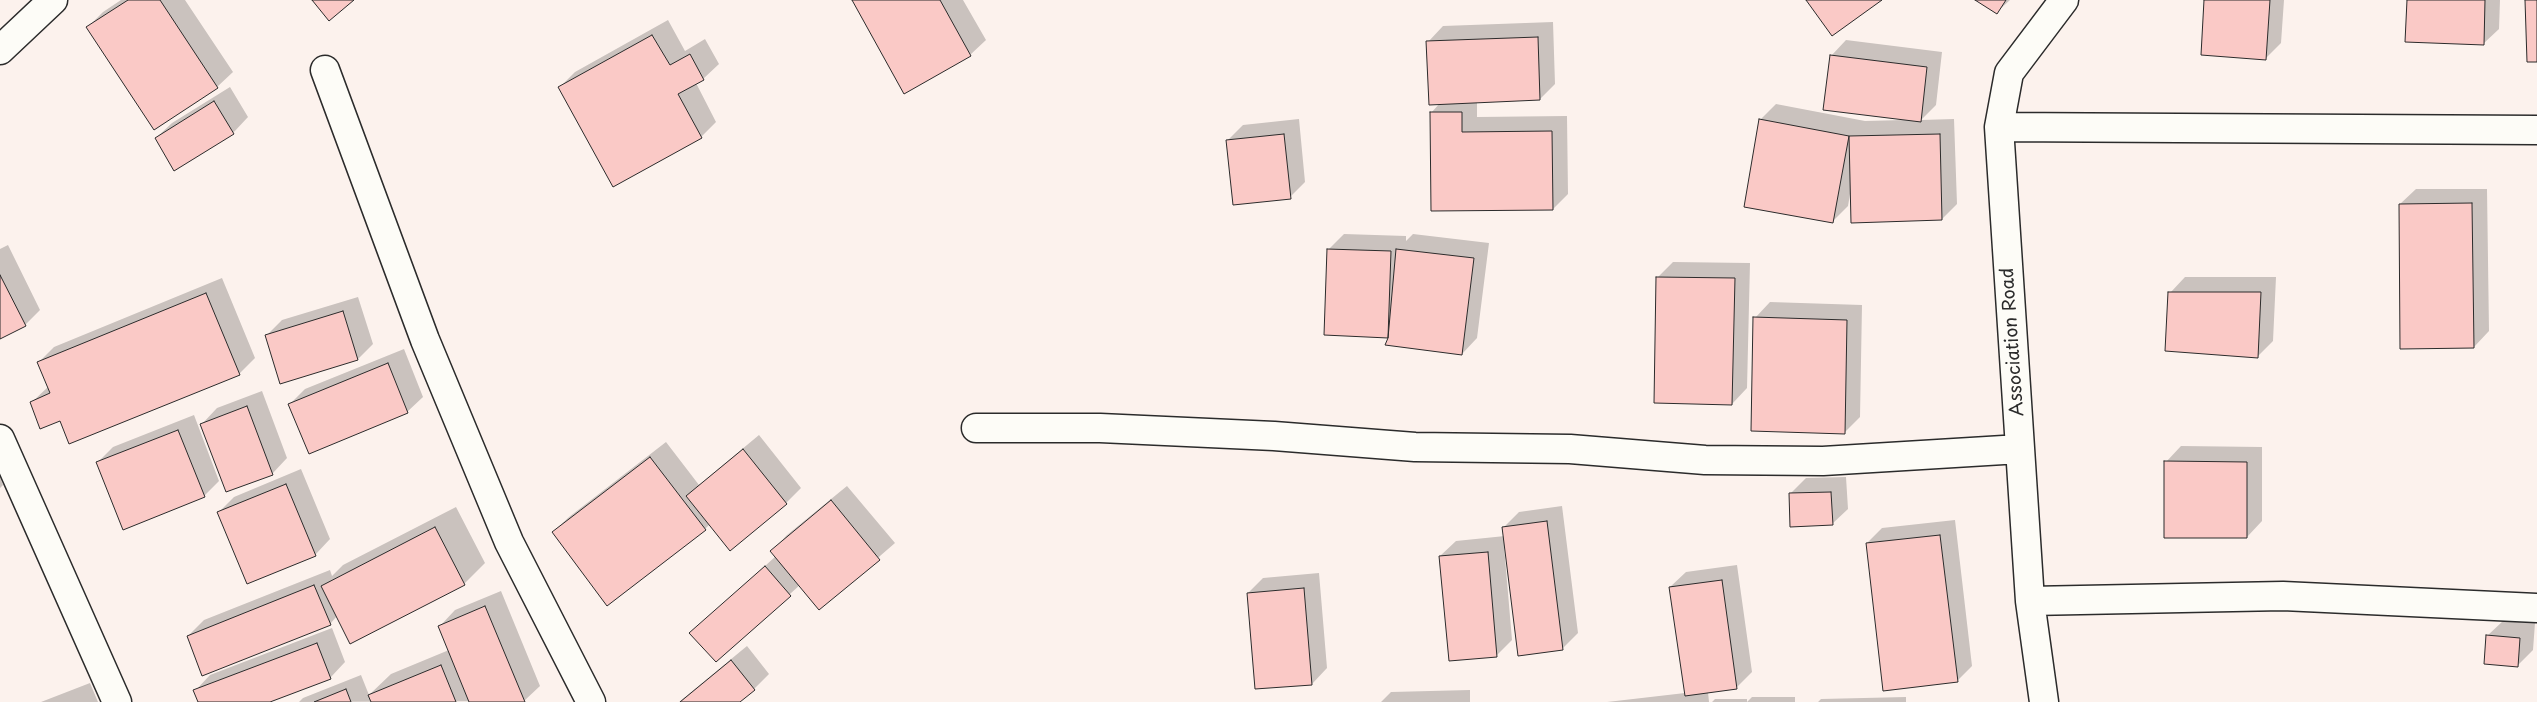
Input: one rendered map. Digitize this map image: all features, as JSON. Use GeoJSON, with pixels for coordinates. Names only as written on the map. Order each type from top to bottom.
{"type":"FeatureCollection","features":[{"type":"Feature","properties":{"kind":"street"},"geometry":{"type":"LineString","coordinates":[[0,50],[53,0]]}},
{"type":"Feature","properties":{"kind":"street","name":"Association Road"},"geometry":{"type":"LineString","coordinates":[[2044,702],[2030,601],[1999,126],[2009,73],[2064,0]]}},
{"type":"Feature","properties":{"kind":"street"},"geometry":{"type":"LineString","coordinates":[[326,70],[425,340],[509,542],[591,702]]}},
{"type":"Feature","properties":{"kind":"street"},"geometry":{"type":"LineString","coordinates":[[1999,126],[2537,130]]}},
{"type":"Feature","properties":{"kind":"street"},"geometry":{"type":"LineString","coordinates":[[976,428],[1100,428],[1265,435],[1415,447],[1570,449],[1705,460],[1822,461],[2020,449]]}},
{"type":"Feature","properties":{"kind":"street"},"geometry":{"type":"LineString","coordinates":[[0,439],[117,702]]}},
{"type":"Feature","properties":{"kind":"street"},"geometry":{"type":"LineString","coordinates":[[2030,601],[2283,596],[2537,608]]}},
{"type":"Feature","properties":{"kind":"building"},"geometry":{"type":"Polygon","coordinates":[[[128,0],[160,0],[218,88],[154,130],[86,27],[128,0]]]}},
{"type":"Feature","properties":{"kind":"building"},"geometry":{"type":"Polygon","coordinates":[[[312,0],[354,0],[329,21],[312,0]]]}},
{"type":"Feature","properties":{"kind":"building"},"geometry":{"type":"Polygon","coordinates":[[[852,0],[940,0],[971,56],[904,94],[852,0]]]}},
{"type":"Feature","properties":{"kind":"building"},"geometry":{"type":"Polygon","coordinates":[[[1806,0],[1882,0],[1832,36],[1806,0]]]}},
{"type":"Feature","properties":{"kind":"building"},"geometry":{"type":"Polygon","coordinates":[[[1975,0],[2006,0],[1997,14],[1975,0]]]}},
{"type":"Feature","properties":{"kind":"building"},"geometry":{"type":"Polygon","coordinates":[[[2204,0],[2270,0],[2266,60],[2201,55],[2204,0]]]}},
{"type":"Feature","properties":{"kind":"building"},"geometry":{"type":"Polygon","coordinates":[[[2407,0],[2485,0],[2484,45],[2405,42],[2407,0]]]}},
{"type":"Feature","properties":{"kind":"building"},"geometry":{"type":"Polygon","coordinates":[[[2525,0],[2537,0],[2537,62],[2527,62],[2525,0]]]}},
{"type":"Feature","properties":{"kind":"building"},"geometry":{"type":"Polygon","coordinates":[[[652,35],[670,65],[690,54],[704,80],[678,94],[702,138],[613,187],[558,87],[652,35]]]}},
{"type":"Feature","properties":{"kind":"building"},"geometry":{"type":"Polygon","coordinates":[[[1538,37],[1540,100],[1429,105],[1426,41],[1538,37]]]}},
{"type":"Feature","properties":{"kind":"building"},"geometry":{"type":"Polygon","coordinates":[[[1830,55],[1927,67],[1921,122],[1823,110],[1830,55]]]}},
{"type":"Feature","properties":{"kind":"building"},"geometry":{"type":"Polygon","coordinates":[[[214,101],[234,134],[174,171],[155,138],[214,101]]]}},
{"type":"Feature","properties":{"kind":"building"},"geometry":{"type":"Polygon","coordinates":[[[1430,112],[1462,112],[1462,132],[1552,131],[1553,210],[1431,211],[1430,112]]]}},
{"type":"Feature","properties":{"kind":"building"},"geometry":{"type":"Polygon","coordinates":[[[1759,119],[1849,136],[1833,223],[1744,207],[1759,119]]]}},
{"type":"Feature","properties":{"kind":"building"},"geometry":{"type":"Polygon","coordinates":[[[1284,134],[1291,199],[1233,205],[1226,140],[1284,134]]]}},
{"type":"Feature","properties":{"kind":"building"},"geometry":{"type":"Polygon","coordinates":[[[1940,134],[1942,220],[1851,223],[1849,136],[1940,134]]]}},
{"type":"Feature","properties":{"kind":"building"},"geometry":{"type":"Polygon","coordinates":[[[2472,203],[2474,348],[2400,349],[2399,204],[2472,203]]]}},
{"type":"Feature","properties":{"kind":"building"},"geometry":{"type":"Polygon","coordinates":[[[1327,249],[1391,251],[1388,338],[1324,335],[1327,249]]]}},
{"type":"Feature","properties":{"kind":"building"},"geometry":{"type":"Polygon","coordinates":[[[1396,249],[1474,258],[1462,355],[1385,345],[1388,338],[1396,249]]]}},
{"type":"Feature","properties":{"kind":"building"},"geometry":{"type":"Polygon","coordinates":[[[0,275],[26,326],[0,339],[0,275]]]}},
{"type":"Feature","properties":{"kind":"building"},"geometry":{"type":"Polygon","coordinates":[[[1656,277],[1735,278],[1732,405],[1654,403],[1656,277]]]}},
{"type":"Feature","properties":{"kind":"building"},"geometry":{"type":"Polygon","coordinates":[[[2168,292],[2261,292],[2258,358],[2165,351],[2168,292]]]}},
{"type":"Feature","properties":{"kind":"building"},"geometry":{"type":"Polygon","coordinates":[[[206,293],[240,375],[69,444],[60,421],[40,429],[30,402],[50,393],[37,362],[206,293]]]}},
{"type":"Feature","properties":{"kind":"building"},"geometry":{"type":"Polygon","coordinates":[[[343,311],[358,360],[280,384],[265,335],[343,311]]]}},
{"type":"Feature","properties":{"kind":"building"},"geometry":{"type":"Polygon","coordinates":[[[1753,317],[1847,320],[1845,434],[1751,431],[1753,317]]]}},
{"type":"Feature","properties":{"kind":"building"},"geometry":{"type":"Polygon","coordinates":[[[388,363],[408,413],[309,454],[288,404],[388,363]]]}},
{"type":"Feature","properties":{"kind":"building"},"geometry":{"type":"Polygon","coordinates":[[[247,406],[273,475],[226,492],[200,424],[247,406]]]}},
{"type":"Feature","properties":{"kind":"building"},"geometry":{"type":"Polygon","coordinates":[[[178,430],[205,497],[123,530],[96,462],[178,430]]]}},
{"type":"Feature","properties":{"kind":"building"},"geometry":{"type":"Polygon","coordinates":[[[743,449],[787,504],[730,551],[686,496],[743,449]]]}},
{"type":"Feature","properties":{"kind":"building"},"geometry":{"type":"Polygon","coordinates":[[[650,457],[706,530],[607,606],[552,532],[650,457]]]}},
{"type":"Feature","properties":{"kind":"building"},"geometry":{"type":"Polygon","coordinates":[[[2164,461],[2247,462],[2247,538],[2164,538],[2164,461]]]}},
{"type":"Feature","properties":{"kind":"building"},"geometry":{"type":"Polygon","coordinates":[[[286,484],[316,556],[247,584],[217,512],[286,484]]]}},
{"type":"Feature","properties":{"kind":"building"},"geometry":{"type":"Polygon","coordinates":[[[1831,492],[1833,525],[1790,527],[1789,493],[1831,492]]]}},
{"type":"Feature","properties":{"kind":"building"},"geometry":{"type":"Polygon","coordinates":[[[831,500],[880,560],[819,610],[770,551],[831,500]]]}},
{"type":"Feature","properties":{"kind":"building"},"geometry":{"type":"Polygon","coordinates":[[[1547,521],[1563,650],[1518,656],[1502,527],[1547,521]]]}},
{"type":"Feature","properties":{"kind":"building"},"geometry":{"type":"Polygon","coordinates":[[[435,527],[465,585],[350,644],[321,586],[435,527]]]}},
{"type":"Feature","properties":{"kind":"building"},"geometry":{"type":"Polygon","coordinates":[[[1940,535],[1958,682],[1883,691],[1866,543],[1940,535]]]}},
{"type":"Feature","properties":{"kind":"building"},"geometry":{"type":"Polygon","coordinates":[[[1488,552],[1497,657],[1449,661],[1439,556],[1488,552]]]}},
{"type":"Feature","properties":{"kind":"building"},"geometry":{"type":"Polygon","coordinates":[[[765,566],[791,596],[716,662],[689,633],[765,566]]]}},
{"type":"Feature","properties":{"kind":"building"},"geometry":{"type":"Polygon","coordinates":[[[1722,580],[1737,689],[1685,696],[1669,587],[1722,580]]]}},
{"type":"Feature","properties":{"kind":"building"},"geometry":{"type":"Polygon","coordinates":[[[314,585],[331,625],[202,676],[187,636],[314,585]]]}},
{"type":"Feature","properties":{"kind":"building"},"geometry":{"type":"Polygon","coordinates":[[[1304,588],[1312,685],[1255,689],[1247,593],[1304,588]]]}},
{"type":"Feature","properties":{"kind":"building"},"geometry":{"type":"Polygon","coordinates":[[[485,606],[525,702],[469,702],[438,626],[485,606]]]}},
{"type":"Feature","properties":{"kind":"building"},"geometry":{"type":"Polygon","coordinates":[[[2486,635],[2520,638],[2518,667],[2484,664],[2486,635]]]}},
{"type":"Feature","properties":{"kind":"building"},"geometry":{"type":"Polygon","coordinates":[[[317,643],[331,679],[270,702],[198,702],[193,690],[317,643]]]}},
{"type":"Feature","properties":{"kind":"building"},"geometry":{"type":"Polygon","coordinates":[[[731,660],[755,690],[740,702],[680,702],[731,660]]]}},
{"type":"Feature","properties":{"kind":"building"},"geometry":{"type":"Polygon","coordinates":[[[441,665],[456,702],[371,702],[368,695],[441,665]]]}},
{"type":"Feature","properties":{"kind":"building"},"geometry":{"type":"Polygon","coordinates":[[[346,689],[351,702],[314,702],[346,689]]]}}]}
